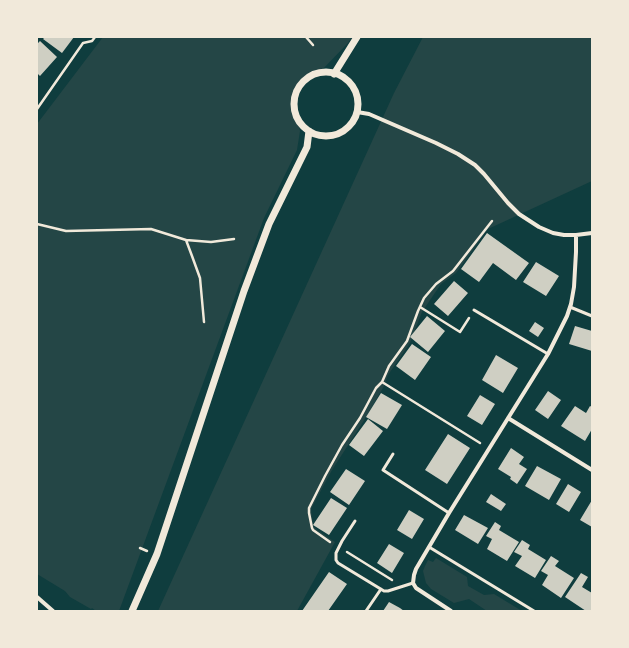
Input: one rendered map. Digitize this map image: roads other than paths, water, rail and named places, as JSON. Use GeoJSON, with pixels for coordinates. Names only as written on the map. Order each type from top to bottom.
{"type":"FeatureCollection","features":[{"type":"Feature","properties":{"kind":"street"},"geometry":{"type":"LineString","coordinates":[[334,74],[357,37]]}},
{"type":"Feature","properties":{"kind":"street"},"geometry":{"type":"LineString","coordinates":[[328,72],[334,74],[340,75],[349,82],[354,89],[358,99],[357,112],[352,122],[344,130],[334,135],[323,135],[309,131],[303,126],[296,114],[294,103],[297,91],[303,82],[312,75],[328,72]]}},
{"type":"Feature","properties":{"kind":"street"},"geometry":{"type":"LineString","coordinates":[[357,112],[370,114],[458,154],[475,165],[508,203],[539,227],[553,233],[564,235],[592,233]]}},
{"type":"Feature","properties":{"kind":"street"},"geometry":{"type":"LineString","coordinates":[[132,611],[157,554],[260,246],[269,224],[307,147],[309,131]]}},
{"type":"Feature","properties":{"kind":"street"},"geometry":{"type":"LineString","coordinates":[[451,611],[416,588],[413,583],[414,575],[416,569],[449,513],[548,354],[562,327],[567,316],[574,288],[576,235]]}},
{"type":"Feature","properties":{"kind":"street"},"geometry":{"type":"LineString","coordinates":[[508,418],[592,470]]}},
{"type":"Feature","properties":{"kind":"street"},"geometry":{"type":"LineString","coordinates":[[37,597],[53,611]]}},
{"type":"Feature","properties":{"kind":"lane"},"geometry":{"type":"LineString","coordinates":[[570,306],[592,316]]}},
{"type":"Feature","properties":{"kind":"lane"},"geometry":{"type":"LineString","coordinates":[[474,310],[548,354]]}},
{"type":"Feature","properties":{"kind":"lane"},"geometry":{"type":"LineString","coordinates":[[393,454],[382,470],[449,513]]}},
{"type":"Feature","properties":{"kind":"lane"},"geometry":{"type":"LineString","coordinates":[[355,521],[336,553],[336,560],[338,563],[384,591],[413,583]]}},
{"type":"Feature","properties":{"kind":"lane"},"geometry":{"type":"LineString","coordinates":[[429,547],[534,611]]}},
{"type":"Feature","properties":{"kind":"lane"},"geometry":{"type":"LineString","coordinates":[[366,611],[381,589]]}}]}
